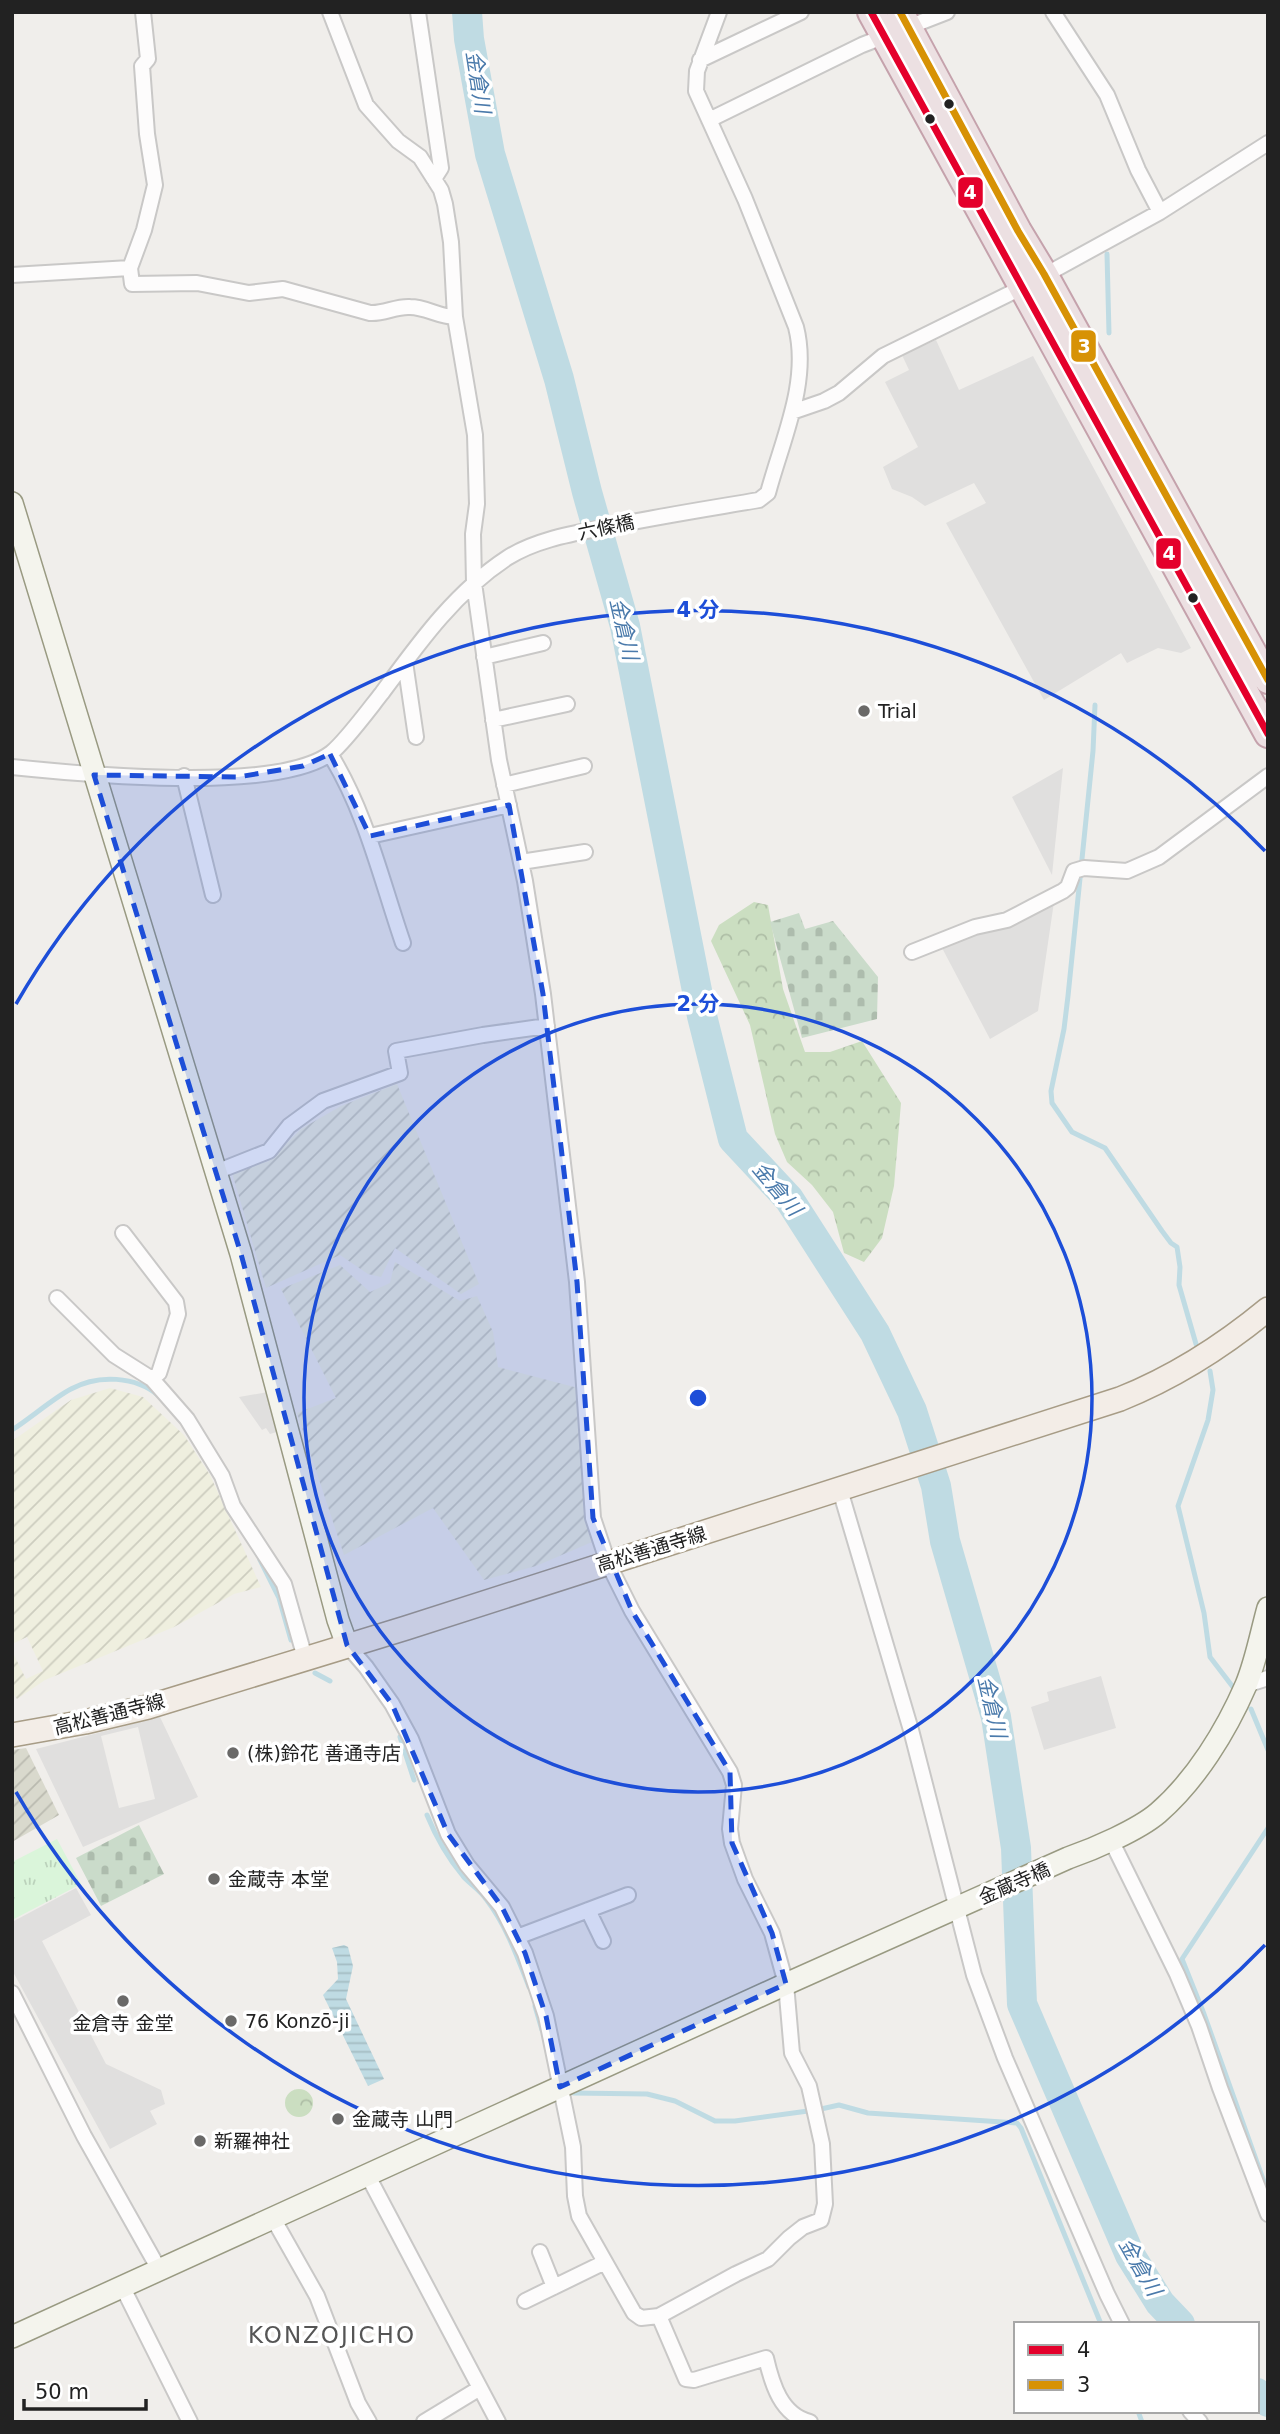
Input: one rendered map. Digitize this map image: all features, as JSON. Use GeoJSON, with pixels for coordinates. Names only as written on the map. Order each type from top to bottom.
{"type":"FeatureCollection","features":[{"type":"Feature","properties":{"kind":"highway"},"geometry":{"type":"LineString","coordinates":[[871,12],[898,26],[1268,734]]}},
{"type":"Feature","properties":{"kind":"highway"},"geometry":{"type":"LineString","coordinates":[[1033,281],[1268,680]]}},
{"type":"Feature","properties":{"kind":"main road","name":"高松善通寺線"},"geometry":{"type":"LineString","coordinates":[[12,1735],[148,1707],[842,1490],[1120,1399],[1157,1385],[1233,1338],[1268,1309]]}},
{"type":"Feature","properties":{"kind":"street"},"geometry":{"type":"LineString","coordinates":[[143,12],[148,59],[142,66],[144,107],[155,185],[150,212],[130,268],[132,284],[197,283],[249,293],[283,289],[370,313],[382,314],[409,306],[444,317],[456,317]]}},
{"type":"Feature","properties":{"kind":"street"},"geometry":{"type":"LineString","coordinates":[[12,503],[241,1254],[338,1620],[347,1645],[392,1704],[411,1739],[448,1834],[467,1865],[502,1907],[525,1953],[546,2016],[573,2147],[575,2196],[579,2216],[634,2313],[641,2318],[659,2316],[768,2259],[803,2227],[821,2220],[825,2204],[822,2144],[809,2086],[792,2053],[786,1984],[772,1933],[745,1879],[732,1843],[730,1829],[734,1785],[730,1772],[632,1611],[608,1563],[593,1518],[578,1282],[547,1026],[521,862],[493,720],[474,583],[473,534],[477,504],[474,435],[456,317],[452,254],[445,204],[441,190],[420,157],[397,141],[366,105],[330,12]]}},
{"type":"Feature","properties":{"kind":"street"},"geometry":{"type":"LineString","coordinates":[[418,12],[441,168],[434,179]]}},
{"type":"Feature","properties":{"kind":"street","name":"六條橋"},"geometry":{"type":"LineString","coordinates":[[330,754],[369,709],[426,634],[474,583],[509,557],[557,537],[654,517],[759,500],[768,493],[792,412],[801,366],[801,347],[796,327],[744,199],[696,91],[697,71],[719,12]]}},
{"type":"Feature","properties":{"kind":"street"},"geometry":{"type":"LineString","coordinates":[[701,60],[801,12]]}},
{"type":"Feature","properties":{"kind":"street"},"geometry":{"type":"LineString","coordinates":[[709,120],[898,26],[947,12]]}},
{"type":"Feature","properties":{"kind":"street"},"geometry":{"type":"LineString","coordinates":[[1053,12],[1107,95],[1138,170],[1160,212]]}},
{"type":"Feature","properties":{"kind":"street"},"geometry":{"type":"LineString","coordinates":[[792,412],[839,393],[883,356],[1033,281],[1160,212],[1268,143]]}},
{"type":"Feature","properties":{"kind":"street"},"geometry":{"type":"LineString","coordinates":[[12,275],[130,268]]}},
{"type":"Feature","properties":{"kind":"street"},"geometry":{"type":"LineString","coordinates":[[484,657],[543,643]]}},
{"type":"Feature","properties":{"kind":"street"},"geometry":{"type":"LineString","coordinates":[[405,662],[416,737]]}},
{"type":"Feature","properties":{"kind":"street"},"geometry":{"type":"LineString","coordinates":[[493,720],[567,705]]}},
{"type":"Feature","properties":{"kind":"street"},"geometry":{"type":"LineString","coordinates":[[14,764],[94,775],[238,777],[303,766],[330,754],[346,779],[370,836],[403,943]]}},
{"type":"Feature","properties":{"kind":"street"},"geometry":{"type":"LineString","coordinates":[[504,785],[584,766]]}},
{"type":"Feature","properties":{"kind":"street"},"geometry":{"type":"LineString","coordinates":[[184,776],[213,895]]}},
{"type":"Feature","properties":{"kind":"street"},"geometry":{"type":"LineString","coordinates":[[912,952],[975,927],[1007,920],[1063,891],[1079,869],[1127,871],[1159,857],[1268,776]]}},
{"type":"Feature","properties":{"kind":"street"},"geometry":{"type":"LineString","coordinates":[[370,836],[509,805]]}},
{"type":"Feature","properties":{"kind":"street"},"geometry":{"type":"LineString","coordinates":[[521,862],[584,852]]}},
{"type":"Feature","properties":{"kind":"street"},"geometry":{"type":"LineString","coordinates":[[216,1172],[269,1151],[289,1126],[323,1101],[400,1073],[396,1051],[547,1026]]}},
{"type":"Feature","properties":{"kind":"street"},"geometry":{"type":"LineString","coordinates":[[123,1233],[176,1302],[178,1314],[159,1373],[152,1379]]}},
{"type":"Feature","properties":{"kind":"street"},"geometry":{"type":"LineString","coordinates":[[57,1298],[114,1355],[152,1379],[187,1419],[222,1476],[233,1506],[284,1584],[305,1658]]}},
{"type":"Feature","properties":{"kind":"street"},"geometry":{"type":"LineString","coordinates":[[842,1490],[911,1730],[974,1975],[1005,2058],[1121,2322]]}},
{"type":"Feature","properties":{"kind":"street","name":"金蔵寺橋"},"geometry":{"type":"LineString","coordinates":[[12,2337],[160,2272],[786,1984],[1068,1858],[1096,1849],[1157,1814],[1190,1779],[1216,1742],[1246,1685],[1268,1608]]}},
{"type":"Feature","properties":{"kind":"street"},"geometry":{"type":"LineString","coordinates":[[1246,1685],[1268,1678]]}},
{"type":"Feature","properties":{"kind":"street"},"geometry":{"type":"LineString","coordinates":[[1111,1840],[1177,1974],[1266,2205]]}},
{"type":"Feature","properties":{"kind":"street"},"geometry":{"type":"LineString","coordinates":[[517,1937],[628,1895]]}},
{"type":"Feature","properties":{"kind":"street"},"geometry":{"type":"LineString","coordinates":[[588,1910],[603,1941]]}},
{"type":"Feature","properties":{"kind":"street"},"geometry":{"type":"LineString","coordinates":[[12,1993],[84,2136],[160,2272]]}},
{"type":"Feature","properties":{"kind":"street"},"geometry":{"type":"LineString","coordinates":[[368,2176],[498,2422]]}},
{"type":"Feature","properties":{"kind":"street"},"geometry":{"type":"LineString","coordinates":[[274,2220],[317,2295],[358,2403],[369,2422]]}},
{"type":"Feature","properties":{"kind":"street"},"geometry":{"type":"LineString","coordinates":[[540,2252],[554,2287]]}},
{"type":"Feature","properties":{"kind":"street"},"geometry":{"type":"LineString","coordinates":[[526,2301],[605,2262]]}},
{"type":"Feature","properties":{"kind":"street"},"geometry":{"type":"LineString","coordinates":[[123,2288],[190,2422]]}},
{"type":"Feature","properties":{"kind":"street"},"geometry":{"type":"LineString","coordinates":[[659,2316],[686,2379],[694,2380],[766,2358],[775,2393],[797,2419],[810,2422]]}},
{"type":"Feature","properties":{"kind":"street"},"geometry":{"type":"LineString","coordinates":[[424,2422],[480,2388]]}},
{"type":"Feature","properties":{"kind":"highlighted area"},"geometry":{"type":"Polygon","coordinates":[[[330,754],[370,836],[509,805],[543,994],[577,1282],[593,1518],[632,1611],[730,1772],[732,1843],[772,1933],[786,1984],[560,2087],[546,2016],[525,1953],[502,1907],[448,1834],[392,1704],[347,1645],[241,1254],[94,775],[238,777],[303,766],[330,754]]]}},
{"type":"Feature","properties":{"kind":"shaded area"},"geometry":{"type":"Polygon","coordinates":[[[936,340],[959,390],[1033,356],[1191,648],[1181,653],[1158,648],[1127,663],[1121,653],[1044,700],[946,523],[986,503],[974,483],[925,506],[892,489],[883,467],[918,447],[885,382],[909,370],[902,355],[936,340]]]}},
{"type":"Feature","properties":{"kind":"shaded area"},"geometry":{"type":"Polygon","coordinates":[[[1063,768],[1052,875],[1012,797],[1063,768]]]}},
{"type":"Feature","properties":{"kind":"shaded area"},"geometry":{"type":"Polygon","coordinates":[[[1054,902],[1038,1011],[990,1039],[941,946],[1054,902]]]}},
{"type":"Feature","properties":{"kind":"shaded area"},"geometry":{"type":"Polygon","coordinates":[[[268,1392],[280,1431],[270,1434],[266,1428],[262,1430],[239,1397],[268,1392]]]}},
{"type":"Feature","properties":{"kind":"shaded area"},"geometry":{"type":"Polygon","coordinates":[[[1101,1676],[1116,1728],[1044,1750],[1031,1707],[1049,1701],[1047,1692],[1101,1676]]]}},
{"type":"Feature","properties":{"kind":"shaded area"},"geometry":{"type":"Polygon","coordinates":[[[160,1717],[198,1797],[83,1847],[36,1749],[160,1717]],[[138,1727],[101,1736],[119,1808],[155,1799],[138,1727]]]}},
{"type":"Feature","properties":{"kind":"shaded area"},"geometry":{"type":"Polygon","coordinates":[[[26,1748],[59,1815],[12,1842],[12,1750],[26,1748]]]}},
{"type":"Feature","properties":{"kind":"shaded area"},"geometry":{"type":"Polygon","coordinates":[[[76,1888],[91,1915],[42,1941],[106,2064],[161,2090],[165,2104],[150,2111],[157,2124],[110,2149],[12,1970],[12,1922],[76,1888]]]}},
{"type":"Feature","properties":{"kind":"green space"},"geometry":{"type":"Polygon","coordinates":[[[754,902],[768,905],[783,989],[805,1052],[830,1052],[862,1041],[901,1103],[894,1186],[882,1238],[864,1262],[844,1253],[833,1212],[812,1185],[787,1162],[775,1134],[750,1025],[711,941],[719,925],[754,902]]]}},
{"type":"Feature","properties":{"kind":"green space"},"geometry":{"type":"Polygon","coordinates":[[[799,913],[805,929],[833,921],[878,977],[877,1019],[802,1038],[770,922],[799,913]]]}},
{"type":"Feature","properties":{"kind":"green space"},"geometry":{"type":"Polygon","coordinates":[[[397,1084],[479,1284],[461,1294],[395,1248],[381,1277],[368,1274],[340,1255],[266,1288],[232,1173],[269,1161],[301,1129],[341,1106],[397,1084]]]}},
{"type":"Feature","properties":{"kind":"green space"},"geometry":{"type":"Polygon","coordinates":[[[395,1262],[460,1301],[477,1296],[493,1332],[498,1367],[578,1388],[588,1522],[592,1542],[536,1566],[484,1580],[433,1508],[344,1555],[297,1413],[336,1398],[281,1289],[340,1265],[370,1292],[390,1283],[395,1262]]]}},
{"type":"Feature","properties":{"kind":"green space"},"geometry":{"type":"Polygon","coordinates":[[[110,1388],[143,1397],[184,1435],[210,1475],[261,1587],[234,1594],[174,1627],[45,1680],[17,1699],[12,1692],[12,1651],[26,1679],[43,1671],[27,1637],[12,1644],[12,1441],[71,1400],[110,1388]]]}},
{"type":"Feature","properties":{"kind":"green space"},"geometry":{"type":"Polygon","coordinates":[[[139,1825],[164,1874],[101,1906],[76,1858],[139,1825]]]}},
{"type":"Feature","properties":{"kind":"green space"},"geometry":{"type":"Polygon","coordinates":[[[57,1839],[81,1884],[12,1920],[12,1862],[57,1839]]]}},
{"type":"Feature","properties":{"kind":"green space"},"geometry":{"type":"Polygon","coordinates":[[[299,2089],[309,2093],[313,2103],[309,2113],[299,2117],[289,2113],[285,2103],[289,2093],[299,2089]]]}},
{"type":"Feature","properties":{"kind":"water"},"geometry":{"type":"Polygon","coordinates":[[[344,1945],[348,1947],[353,1966],[346,1999],[384,2079],[368,2086],[323,1995],[338,1979],[337,1962],[332,1948],[344,1945]]]}},
{"type":"Feature","properties":{"kind":"waterway","name":"金倉川"},"geometry":{"type":"LineString","coordinates":[[467,12],[469,39],[490,154],[559,379],[587,492],[625,626],[702,1016],[733,1139],[789,1199],[875,1333],[912,1411],[936,1486],[945,1541],[996,1717],[1016,1848],[1022,2004],[1130,2255],[1160,2303],[1178,2322]]}},
{"type":"Feature","properties":{"kind":"waterway"},"geometry":{"type":"LineString","coordinates":[[1107,254],[1109,333]]}},
{"type":"Feature","properties":{"kind":"waterway"},"geometry":{"type":"LineString","coordinates":[[1095,705],[1093,751],[1068,996],[1051,1091],[1052,1103],[1072,1132],[1105,1148],[1162,1231],[1177,1247],[1179,1285],[1196,1344]]}},
{"type":"Feature","properties":{"kind":"waterway"},"geometry":{"type":"LineString","coordinates":[[1210,1371],[1213,1390],[1208,1420],[1178,1506],[1204,1613],[1210,1657],[1236,1691]]}},
{"type":"Feature","properties":{"kind":"waterway"},"geometry":{"type":"LineString","coordinates":[[12,1430],[64,1393],[93,1381],[128,1381],[150,1389],[159,1396]]}},
{"type":"Feature","properties":{"kind":"waterway"},"geometry":{"type":"LineString","coordinates":[[260,1560],[279,1598],[291,1640]]}},
{"type":"Feature","properties":{"kind":"waterway"},"geometry":{"type":"LineString","coordinates":[[315,1673],[330,1681]]}},
{"type":"Feature","properties":{"kind":"waterway"},"geometry":{"type":"LineString","coordinates":[[1251,1709],[1268,1750]]}},
{"type":"Feature","properties":{"kind":"waterway"},"geometry":{"type":"LineString","coordinates":[[400,1737],[414,1780]]}},
{"type":"Feature","properties":{"kind":"waterway"},"geometry":{"type":"LineString","coordinates":[[427,1815],[452,1862],[484,1896],[499,1919],[529,1987]]}},
{"type":"Feature","properties":{"kind":"waterway"},"geometry":{"type":"LineString","coordinates":[[1268,1828],[1182,1959],[1268,2193]]}},
{"type":"Feature","properties":{"kind":"waterway"},"geometry":{"type":"LineString","coordinates":[[535,2006],[542,2030]]}},
{"type":"Feature","properties":{"kind":"waterway"},"geometry":{"type":"LineString","coordinates":[[573,2093],[647,2094],[675,2101],[715,2121],[735,2121],[808,2111]]}},
{"type":"Feature","properties":{"kind":"waterway"},"geometry":{"type":"LineString","coordinates":[[821,2109],[839,2105],[868,2113],[1017,2123],[1100,2322]]}},
{"type":"Feature","properties":{"kind":"waterway","name":"金倉川"},"geometry":{"type":"LineString","coordinates":[[1259,2395],[1268,2402]]}},
{"type":"Feature","properties":{"kind":"waterway"},"geometry":{"type":"LineString","coordinates":[[1139,2413],[1142,2422]]}},
{"type":"Feature","properties":{"kind":"transit line","name":"4"},"geometry":{"type":"LineString","coordinates":[[871,12],[1268,734]]}},
{"type":"Feature","properties":{"kind":"transit line","name":"3"},"geometry":{"type":"LineString","coordinates":[[900,12],[1018,231],[1268,680]]}},
{"type":"Feature","properties":{"kind":"place","name":"Trial"},"geometry":{"type":"Point","coordinates":[864,711]}},
{"type":"Feature","properties":{"kind":"place","name":"(株)鈴花 善通寺店"},"geometry":{"type":"Point","coordinates":[233,1753]}},
{"type":"Feature","properties":{"kind":"place","name":"金蔵寺 本堂"},"geometry":{"type":"Point","coordinates":[214,1879]}},
{"type":"Feature","properties":{"kind":"place","name":"金倉寺 金堂"},"geometry":{"type":"Point","coordinates":[123,2001]}},
{"type":"Feature","properties":{"kind":"place","name":"76 Konzō-ji"},"geometry":{"type":"Point","coordinates":[231,2021]}},
{"type":"Feature","properties":{"kind":"place","name":"金蔵寺 山門"},"geometry":{"type":"Point","coordinates":[338,2119]}},
{"type":"Feature","properties":{"kind":"place","name":"新羅神社"},"geometry":{"type":"Point","coordinates":[200,2141]}},
{"type":"Feature","properties":{"kind":"district","name":"KONZOJICHO"},"geometry":{"type":"Point","coordinates":[332,2335]}}]}
